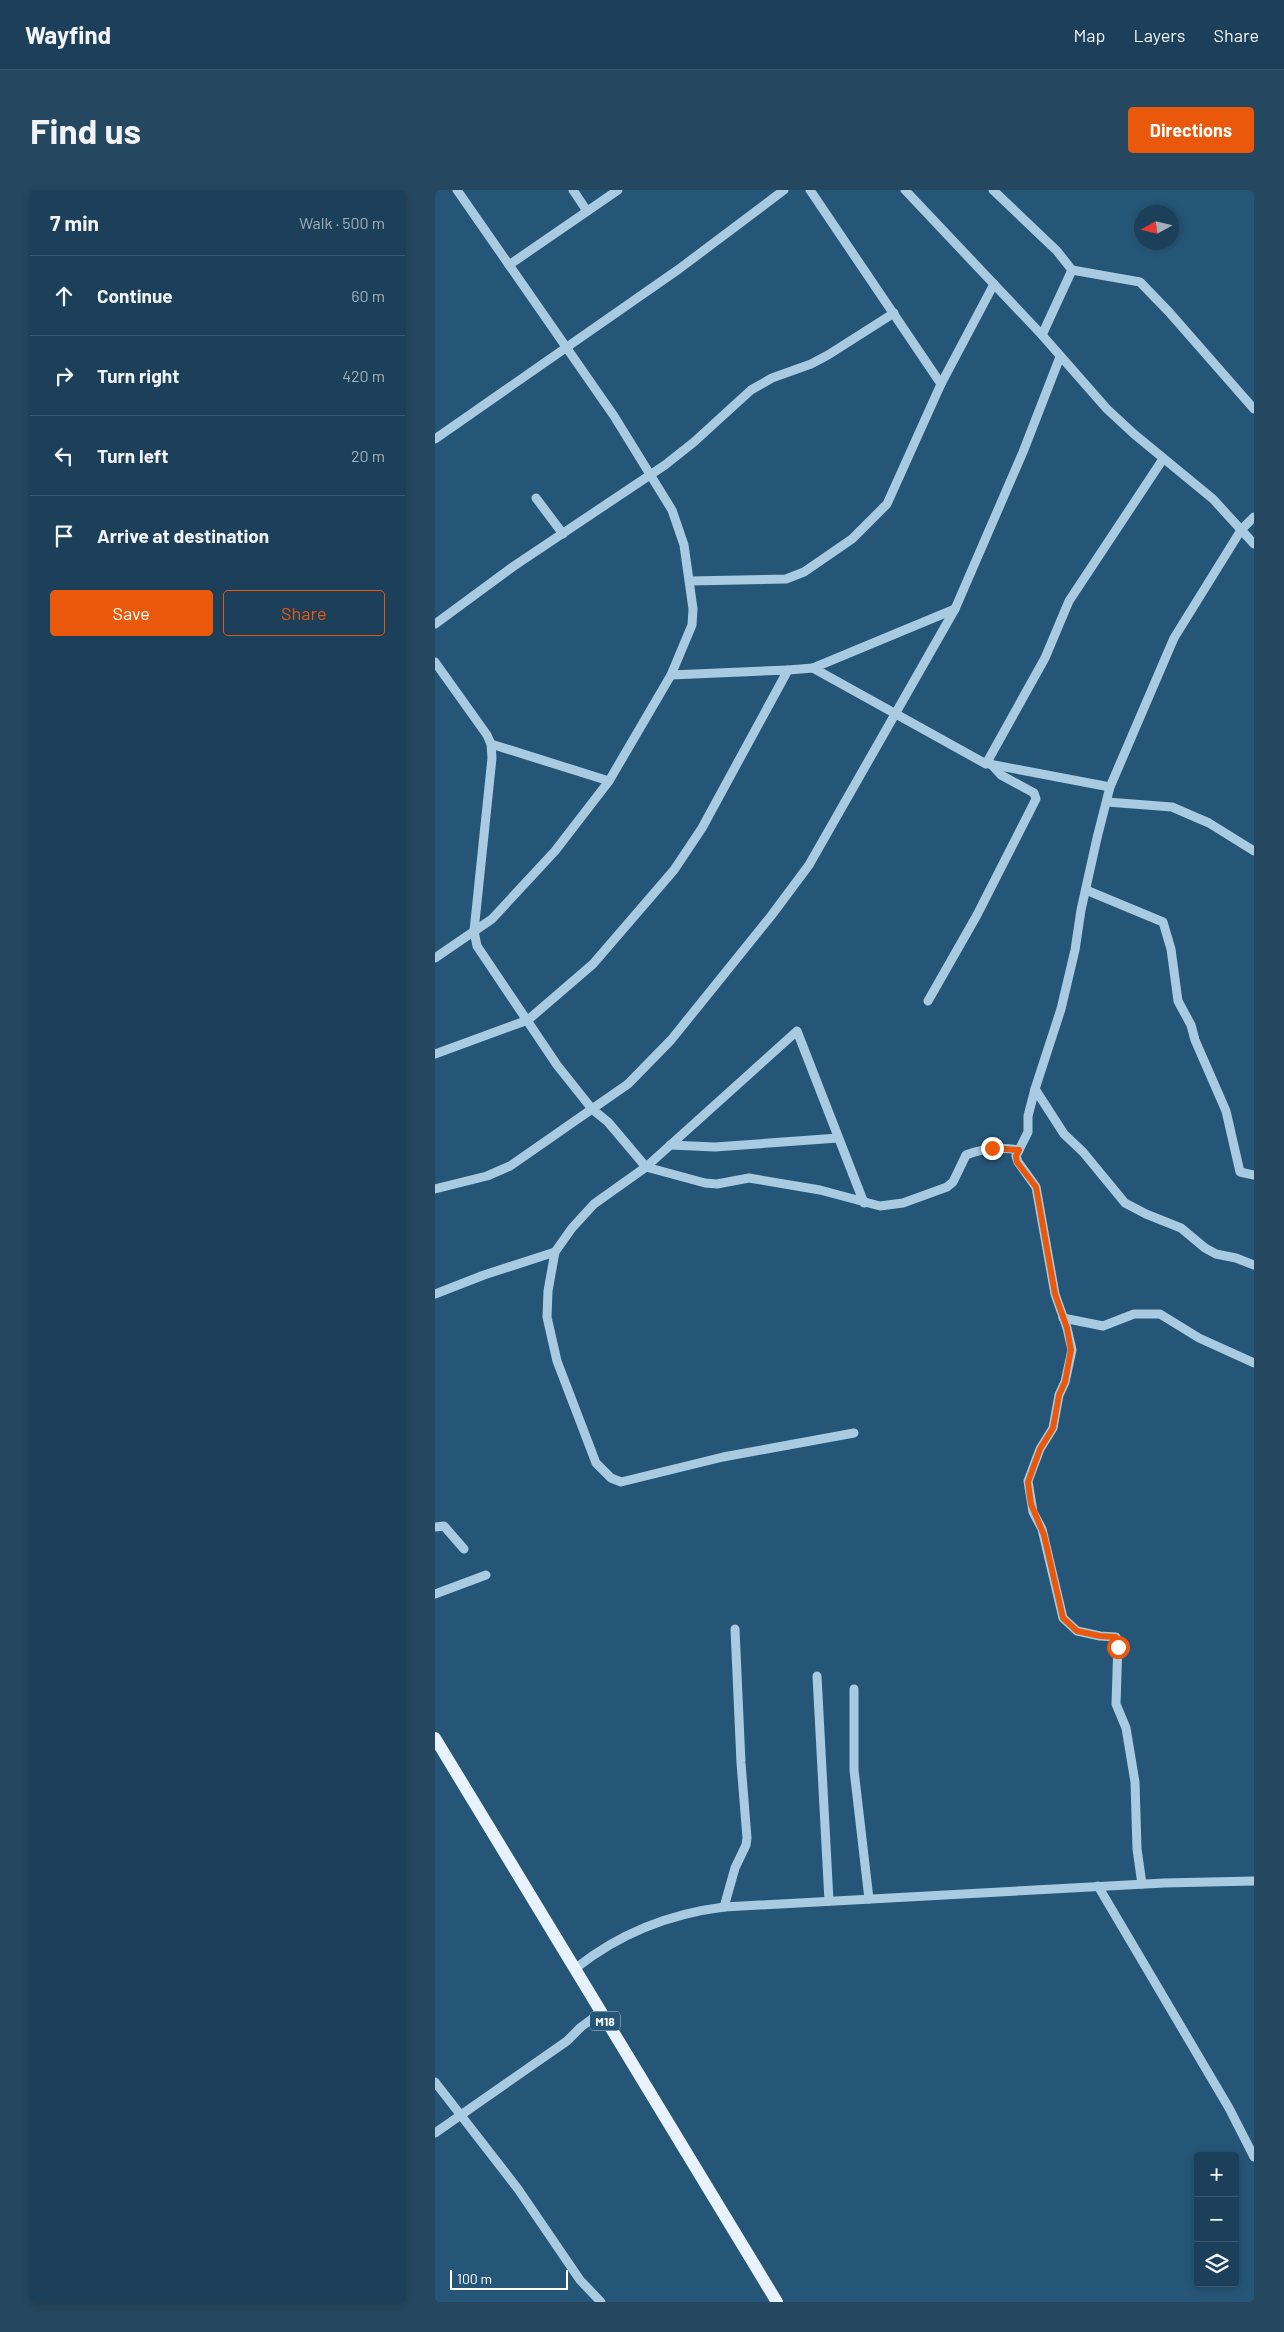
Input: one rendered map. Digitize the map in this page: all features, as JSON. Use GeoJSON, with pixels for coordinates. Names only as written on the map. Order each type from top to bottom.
{"type":"FeatureCollection","features":[{"type":"Feature","properties":{"kind":"main road","name":"M18"},"geometry":{"type":"LineString","coordinates":[[435,1738],[575,1968],[600,2013],[777,2302]]}},
{"type":"Feature","properties":{"kind":"street"},"geometry":{"type":"LineString","coordinates":[[435,958],[492,919],[555,852],[609,781],[671,675],[692,625],[693,610],[684,545],[672,510],[614,416],[567,346],[457,190]]}},
{"type":"Feature","properties":{"kind":"street"},"geometry":{"type":"LineString","coordinates":[[573,190],[587,211]]}},
{"type":"Feature","properties":{"kind":"street"},"geometry":{"type":"LineString","coordinates":[[509,266],[618,190]]}},
{"type":"Feature","properties":{"kind":"street"},"geometry":{"type":"LineString","coordinates":[[435,439],[679,269],[784,190]]}},
{"type":"Feature","properties":{"kind":"street"},"geometry":{"type":"LineString","coordinates":[[810,190],[941,384]]}},
{"type":"Feature","properties":{"kind":"street"},"geometry":{"type":"LineString","coordinates":[[905,190],[1118,420],[1213,499],[1254,544]]}},
{"type":"Feature","properties":{"kind":"street"},"geometry":{"type":"LineString","coordinates":[[993,190],[1057,252],[1072,270],[1140,282],[1169,312],[1254,409]]}},
{"type":"Feature","properties":{"kind":"street"},"geometry":{"type":"LineString","coordinates":[[1041,335],[1072,270]]}},
{"type":"Feature","properties":{"kind":"street"},"geometry":{"type":"LineString","coordinates":[[690,581],[786,579],[804,572],[852,539],[887,504],[941,384],[994,284]]}},
{"type":"Feature","properties":{"kind":"street"},"geometry":{"type":"LineString","coordinates":[[435,624],[514,566],[650,475],[694,442],[751,390],[772,378],[811,364],[828,355],[894,313]]}},
{"type":"Feature","properties":{"kind":"street"},"geometry":{"type":"LineString","coordinates":[[435,1189],[498,1172],[628,1084],[646,1068],[680,1029],[771,916],[809,865],[955,609],[1023,452],[1060,357]]}},
{"type":"Feature","properties":{"kind":"street"},"geometry":{"type":"LineString","coordinates":[[989,764],[1045,658],[1069,601],[1163,459]]}},
{"type":"Feature","properties":{"kind":"street"},"geometry":{"type":"LineString","coordinates":[[537,498],[563,534]]}},
{"type":"Feature","properties":{"kind":"street"},"geometry":{"type":"LineString","coordinates":[[1141,1884],[1137,1848],[1135,1782],[1126,1728],[1116,1704],[1119,1642],[1116,1637],[1077,1631],[1063,1618],[1044,1535],[1033,1512],[1029,1492],[1028,1482],[1032,1468],[1040,1449],[1053,1428],[1059,1395],[1065,1382],[1070,1362],[1070,1339],[1055,1294],[1036,1187],[1017,1162],[1016,1156],[1028,1132],[1028,1116],[1035,1089],[1061,1009],[1075,950],[1085,890],[1110,787],[1174,638],[1241,530],[1254,517]]}},
{"type":"Feature","properties":{"kind":"street"},"geometry":{"type":"LineString","coordinates":[[671,675],[813,668],[955,609]]}},
{"type":"Feature","properties":{"kind":"street"},"geometry":{"type":"LineString","coordinates":[[435,662],[487,734],[491,744],[492,758],[474,932],[477,946],[483,958],[528,1020],[557,1065],[592,1109],[608,1122],[646,1166],[705,1183],[717,1184],[749,1178],[820,1190],[880,1206],[891,1205],[938,1191],[953,1182],[966,1155],[978,1150],[992,1148],[1019,1150]]}},
{"type":"Feature","properties":{"kind":"street"},"geometry":{"type":"LineString","coordinates":[[813,668],[989,764],[1001,775],[1034,793],[1036,799],[977,915],[928,1000]]}},
{"type":"Feature","properties":{"kind":"street"},"geometry":{"type":"LineString","coordinates":[[435,1054],[528,1020],[593,964],[674,870],[706,820],[788,670]]}},
{"type":"Feature","properties":{"kind":"street"},"geometry":{"type":"LineString","coordinates":[[491,744],[609,781]]}},
{"type":"Feature","properties":{"kind":"street"},"geometry":{"type":"LineString","coordinates":[[989,764],[1110,787]]}},
{"type":"Feature","properties":{"kind":"street"},"geometry":{"type":"LineString","coordinates":[[1107,802],[1172,807],[1209,823],[1254,851]]}},
{"type":"Feature","properties":{"kind":"street"},"geometry":{"type":"LineString","coordinates":[[1085,890],[1163,922],[1171,949],[1178,1001],[1191,1025],[1195,1040],[1226,1111],[1240,1172],[1254,1175]]}},
{"type":"Feature","properties":{"kind":"street"},"geometry":{"type":"LineString","coordinates":[[854,1433],[723,1458],[638,1480],[621,1482],[611,1478],[596,1463],[557,1361],[547,1317],[548,1291],[555,1252],[572,1228],[594,1204],[646,1166],[797,1031],[864,1203]]}},
{"type":"Feature","properties":{"kind":"street"},"geometry":{"type":"LineString","coordinates":[[1035,1089],[1064,1134],[1083,1152],[1125,1203],[1181,1228],[1205,1248],[1216,1254],[1236,1258],[1254,1266]]}},
{"type":"Feature","properties":{"kind":"street"},"geometry":{"type":"LineString","coordinates":[[670,1145],[715,1148],[838,1138]]}},
{"type":"Feature","properties":{"kind":"street"},"geometry":{"type":"LineString","coordinates":[[435,1294],[517,1263],[555,1252]]}},
{"type":"Feature","properties":{"kind":"street"},"geometry":{"type":"LineString","coordinates":[[1063,1318],[1103,1326],[1134,1314],[1160,1314],[1199,1338],[1254,1363]]}},
{"type":"Feature","properties":{"kind":"street"},"geometry":{"type":"LineString","coordinates":[[435,1527],[444,1526],[465,1550]]}},
{"type":"Feature","properties":{"kind":"street"},"geometry":{"type":"LineString","coordinates":[[435,1594],[486,1575]]}},
{"type":"Feature","properties":{"kind":"street"},"geometry":{"type":"LineString","coordinates":[[724,1907],[735,1868],[747,1845],[735,1629]]}},
{"type":"Feature","properties":{"kind":"street"},"geometry":{"type":"LineString","coordinates":[[817,1676],[829,1901]]}},
{"type":"Feature","properties":{"kind":"street"},"geometry":{"type":"LineString","coordinates":[[854,1689],[854,1770],[869,1898]]}},
{"type":"Feature","properties":{"kind":"street"},"geometry":{"type":"LineString","coordinates":[[575,1968],[610,1944],[641,1928],[695,1911],[724,1907],[1098,1886],[1254,1881]]}},
{"type":"Feature","properties":{"kind":"street"},"geometry":{"type":"LineString","coordinates":[[1098,1886],[1229,2108],[1253,2154]]}},
{"type":"Feature","properties":{"kind":"street"},"geometry":{"type":"LineString","coordinates":[[435,2132],[567,2041],[581,2027],[600,2013]]}},
{"type":"Feature","properties":{"kind":"street"},"geometry":{"type":"LineString","coordinates":[[435,2082],[518,2189],[580,2280],[601,2302]]}},
{"type":"Feature","properties":{"kind":"route"},"geometry":{"type":"LineString","coordinates":[[992,1148],[1019,1150],[1016,1156],[1017,1162],[1026,1171],[1036,1187],[1040,1200],[1055,1294],[1070,1339],[1070,1362],[1065,1382],[1059,1395],[1053,1428],[1040,1449],[1028,1482],[1033,1512],[1043,1529],[1063,1618],[1077,1631],[1116,1637],[1119,1642],[1118,1647]]}}]}
